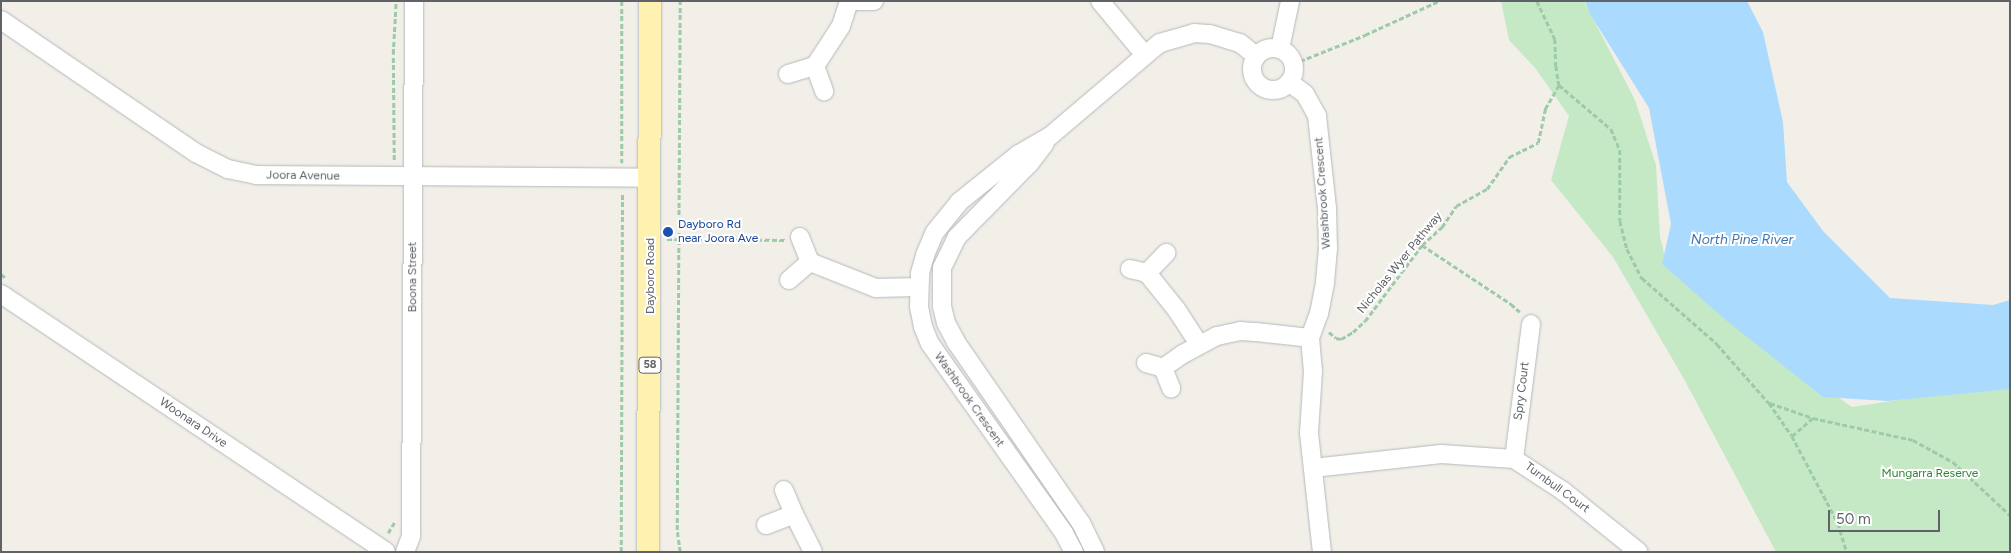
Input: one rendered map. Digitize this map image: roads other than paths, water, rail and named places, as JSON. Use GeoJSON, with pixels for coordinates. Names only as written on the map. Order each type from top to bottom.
{"type":"FeatureCollection","features":[{"type":"Feature","properties":{"kind":"main road","name":"Dayboro Road"},"geometry":{"type":"LineString","coordinates":[[648,552],[651,240],[650,1]]}},
{"type":"Feature","properties":{"kind":"street","name":"Boona Street"},"geometry":{"type":"LineString","coordinates":[[405,552],[411,536],[414,1]]}},
{"type":"Feature","properties":{"kind":"street"},"geometry":{"type":"LineString","coordinates":[[788,74],[815,66],[841,26],[849,1],[874,1]]}},
{"type":"Feature","properties":{"kind":"street"},"geometry":{"type":"LineString","coordinates":[[1100,1],[1144,54]]}},
{"type":"Feature","properties":{"kind":"street"},"geometry":{"type":"LineString","coordinates":[[1280,49],[1290,1]]}},
{"type":"Feature","properties":{"kind":"street","name":"Joora Avenue"},"geometry":{"type":"LineString","coordinates":[[1,20],[196,153],[228,169],[256,175],[650,178]]}},
{"type":"Feature","properties":{"kind":"street","name":"Washbrook Crescent"},"geometry":{"type":"LineString","coordinates":[[1074,552],[1064,533],[930,344],[923,327],[919,287],[925,255],[935,232],[946,215],[959,202],[1019,154],[1049,137],[1144,54],[1160,43],[1194,33],[1210,34],[1240,43],[1256,56]]}},
{"type":"Feature","properties":{"kind":"street"},"geometry":{"type":"LineString","coordinates":[[1267,48],[1280,49],[1290,57],[1293,64],[1294,70],[1289,82],[1276,89],[1269,89],[1257,82],[1252,69],[1256,56],[1267,48]]}},
{"type":"Feature","properties":{"kind":"street"},"geometry":{"type":"LineString","coordinates":[[815,66],[824,91]]}},
{"type":"Feature","properties":{"kind":"street","name":"Washbrook Crescent"},"geometry":{"type":"LineString","coordinates":[[1289,82],[1302,91],[1310,101],[1317,116],[1328,248],[1325,283],[1313,330],[1313,370],[1309,433],[1322,552]]}},
{"type":"Feature","properties":{"kind":"street","name":"Washbrook Crescent"},"geometry":{"type":"LineString","coordinates":[[1049,137],[1029,164],[957,238],[942,268],[942,306],[946,324],[956,342],[1081,523],[1095,552]]}},
{"type":"Feature","properties":{"kind":"street"},"geometry":{"type":"LineString","coordinates":[[800,237],[810,262],[876,288],[919,287]]}},
{"type":"Feature","properties":{"kind":"street"},"geometry":{"type":"LineString","coordinates":[[1166,253],[1138,271],[1176,309],[1199,344]]}},
{"type":"Feature","properties":{"kind":"street"},"geometry":{"type":"LineString","coordinates":[[789,280],[810,262]]}},
{"type":"Feature","properties":{"kind":"street","name":"Woonara Drive"},"geometry":{"type":"LineString","coordinates":[[1,294],[386,552]]}},
{"type":"Feature","properties":{"kind":"street","name":"Spry Court"},"geometry":{"type":"LineString","coordinates":[[1514,458],[1531,324]]}},
{"type":"Feature","properties":{"kind":"street"},"geometry":{"type":"LineString","coordinates":[[1163,368],[1199,344],[1217,336],[1240,331],[1313,330]]}},
{"type":"Feature","properties":{"kind":"street"},"geometry":{"type":"LineString","coordinates":[[1146,363],[1163,368]]}},
{"type":"Feature","properties":{"kind":"street"},"geometry":{"type":"LineString","coordinates":[[1163,368],[1171,388]]}},
{"type":"Feature","properties":{"kind":"street","name":"Turnbull Court"},"geometry":{"type":"LineString","coordinates":[[1313,468],[1440,454],[1514,458],[1563,491],[1639,552]]}},
{"type":"Feature","properties":{"kind":"street"},"geometry":{"type":"LineString","coordinates":[[784,490],[813,552]]}},
{"type":"Feature","properties":{"kind":"street"},"geometry":{"type":"LineString","coordinates":[[766,526],[794,514]]}},
{"type":"Feature","properties":{"kind":"water","name":"North Pine River"},"geometry":{"type":"Polygon","coordinates":[[[1585,1],[1747,1],[1763,32],[1783,122],[1787,182],[1823,231],[1890,298],[1993,305],[2010,300],[2010,389],[1888,401],[1823,397],[1728,322],[1662,264],[1671,224],[1649,108],[1590,14],[1585,1]]]}},
{"type":"Feature","properties":{"kind":"place","name":"Dayboro Rd near Joora Ave"},"geometry":{"type":"Point","coordinates":[668,232]}},
{"type":"Feature","properties":{"kind":"park label","name":"Mungarra Reserve"},"geometry":{"type":"Point","coordinates":[1930,474]}}]}
